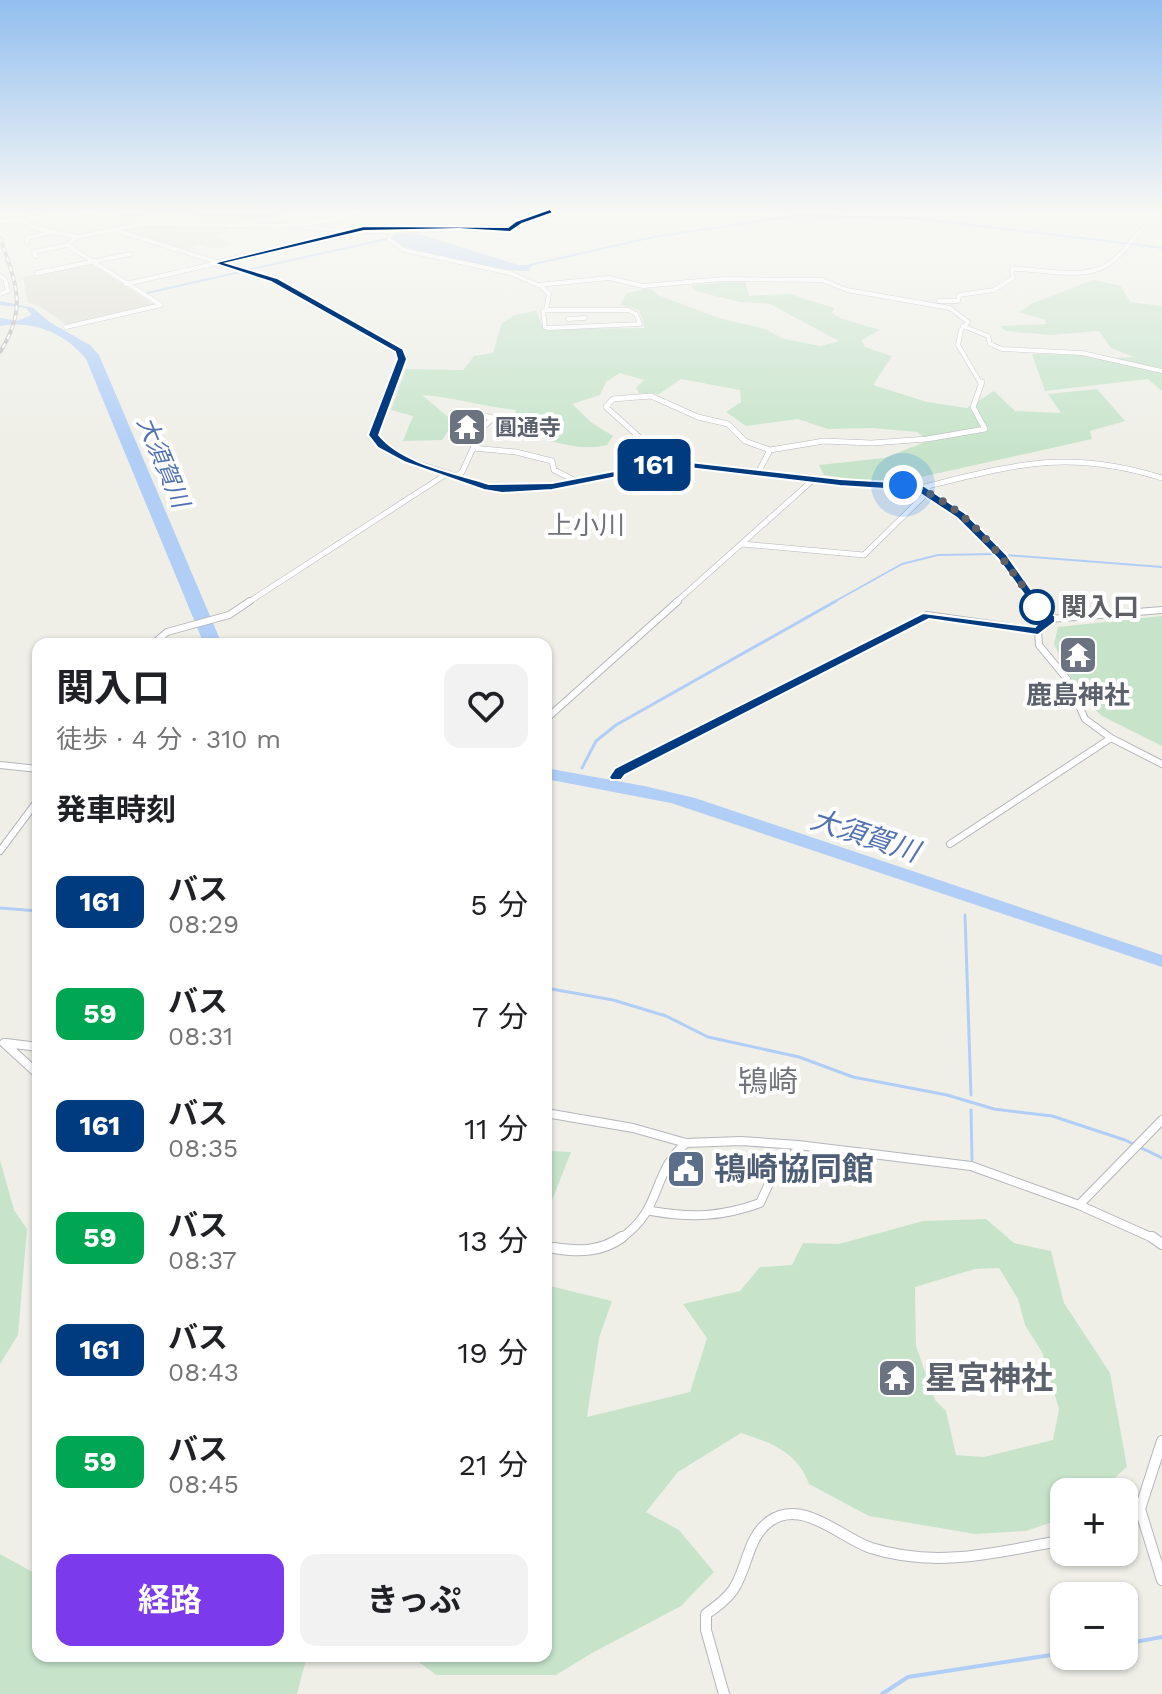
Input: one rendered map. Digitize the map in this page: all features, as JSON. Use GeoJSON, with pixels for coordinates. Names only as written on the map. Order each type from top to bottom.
{"type":"FeatureCollection","features":[{"type":"Feature","properties":{"kind":"street"},"geometry":{"type":"LineString","coordinates":[[66,327],[161,305],[138,291]]}},
{"type":"Feature","properties":{"kind":"street"},"geometry":{"type":"LineString","coordinates":[[294,291],[400,351],[402,359],[374,429],[374,438],[407,460],[488,488],[538,489],[658,464],[920,488],[1042,461],[1106,464],[1162,478]]}},
{"type":"Feature","properties":{"kind":"street"},"geometry":{"type":"LineString","coordinates":[[545,291],[549,294],[546,310],[543,311],[545,327],[640,324],[636,314],[612,310],[546,310]]}},
{"type":"Feature","properties":{"kind":"street"},"geometry":{"type":"LineString","coordinates":[[658,464],[653,448],[637,433],[622,426],[609,412],[606,407],[613,399],[651,396],[698,417],[728,424],[745,441],[770,450],[824,441],[872,443],[927,439],[985,429],[972,412],[972,404],[982,383],[956,345],[957,333],[968,322],[965,318],[950,308],[857,291]]}},
{"type":"Feature","properties":{"kind":"street"},"geometry":{"type":"LineString","coordinates":[[913,300],[950,302],[958,301],[959,295],[987,291]]}},
{"type":"Feature","properties":{"kind":"street"},"geometry":{"type":"LineString","coordinates":[[567,310],[570,327]]}},
{"type":"Feature","properties":{"kind":"street"},"geometry":{"type":"LineString","coordinates":[[612,310],[617,327]]}},
{"type":"Feature","properties":{"kind":"street"},"geometry":{"type":"LineString","coordinates":[[568,319],[585,318]]}},
{"type":"Feature","properties":{"kind":"street"},"geometry":{"type":"LineString","coordinates":[[963,326],[988,336],[990,344],[1002,349],[1082,353],[1162,371]]}},
{"type":"Feature","properties":{"kind":"street"},"geometry":{"type":"LineString","coordinates":[[457,476],[462,472],[483,427],[493,418],[475,414]]}},
{"type":"Feature","properties":{"kind":"street"},"geometry":{"type":"LineString","coordinates":[[473,448],[516,452],[552,461],[554,470],[577,481]]}},
{"type":"Feature","properties":{"kind":"street"},"geometry":{"type":"LineString","coordinates":[[759,471],[770,450]]}},
{"type":"Feature","properties":{"kind":"street"},"geometry":{"type":"LineString","coordinates":[[160,638],[167,632],[191,624],[229,615],[448,473]]}},
{"type":"Feature","properties":{"kind":"street"},"geometry":{"type":"LineString","coordinates":[[552,714],[814,479]]}},
{"type":"Feature","properties":{"kind":"street"},"geometry":{"type":"LineString","coordinates":[[920,488],[961,515],[1002,556],[1041,612],[1050,619]]}},
{"type":"Feature","properties":{"kind":"street"},"geometry":{"type":"LineString","coordinates":[[742,544],[864,555],[927,493]]}},
{"type":"Feature","properties":{"kind":"street"},"geometry":{"type":"LineString","coordinates":[[1162,610],[1050,619],[1038,631],[1039,645],[1067,679],[1085,719],[1111,738],[1162,764]]}},
{"type":"Feature","properties":{"kind":"street"},"geometry":{"type":"LineString","coordinates":[[616,777],[634,764],[927,615],[1038,631]]}},
{"type":"Feature","properties":{"kind":"street"},"geometry":{"type":"LineString","coordinates":[[950,844],[1111,738]]}},
{"type":"Feature","properties":{"kind":"street"},"geometry":{"type":"LineString","coordinates":[[0,765],[32,768]]}},
{"type":"Feature","properties":{"kind":"street"},"geometry":{"type":"LineString","coordinates":[[0,851],[32,808]]}},
{"type":"Feature","properties":{"kind":"street"},"geometry":{"type":"LineString","coordinates":[[2,1042],[32,1046]]}},
{"type":"Feature","properties":{"kind":"street"},"geometry":{"type":"LineString","coordinates":[[2,1042],[32,1069]]}},
{"type":"Feature","properties":{"kind":"street"},"geometry":{"type":"LineString","coordinates":[[552,1114],[633,1128],[686,1143],[741,1141],[971,1166],[1079,1205],[1147,1234],[1162,1244]]}},
{"type":"Feature","properties":{"kind":"street"},"geometry":{"type":"LineString","coordinates":[[1079,1205],[1162,1120]]}},
{"type":"Feature","properties":{"kind":"street"},"geometry":{"type":"LineString","coordinates":[[554,1248],[575,1253],[618,1243],[651,1211],[659,1177],[671,1155],[686,1143]]}},
{"type":"Feature","properties":{"kind":"street"},"geometry":{"type":"LineString","coordinates":[[651,1211],[702,1218],[730,1216],[760,1203],[772,1177],[801,1146]]}},
{"type":"Feature","properties":{"kind":"street"},"geometry":{"type":"LineString","coordinates":[[1162,1441],[1140,1509],[1162,1580]]}},
{"type":"Feature","properties":{"kind":"street"},"geometry":{"type":"LineString","coordinates":[[724,1694],[706,1630],[706,1614],[725,1601],[735,1586],[746,1556],[764,1525],[782,1515],[806,1517],[859,1544],[912,1558],[968,1557],[1050,1542]]}},
{"type":"Feature","properties":{"kind":"shaded area"},"geometry":{"type":"Polygon","coordinates":[[[26,291],[133,291],[156,306],[68,326],[38,305],[28,303],[26,291]]]}},
{"type":"Feature","properties":{"kind":"green space"},"geometry":{"type":"Polygon","coordinates":[[[636,291],[654,291],[719,318],[765,329],[784,339],[821,346],[839,341],[770,304],[740,302],[695,291],[748,291],[749,296],[790,294],[834,308],[832,313],[840,318],[880,330],[862,340],[865,347],[892,356],[873,385],[927,402],[967,408],[994,391],[1015,411],[1061,413],[1048,394],[1097,389],[1125,421],[1090,431],[1092,439],[903,481],[867,481],[824,475],[819,465],[884,458],[928,441],[917,432],[872,428],[828,429],[798,419],[746,426],[726,412],[741,402],[740,390],[681,379],[659,394],[639,393],[636,388],[644,380],[620,373],[606,382],[600,395],[572,404],[592,423],[613,436],[607,445],[595,447],[571,446],[513,431],[516,410],[422,395],[454,422],[442,440],[403,441],[413,416],[391,410],[406,369],[463,370],[474,356],[493,353],[502,323],[515,315],[536,311],[544,329],[645,328],[639,310],[620,305],[627,293],[636,291]]]}},
{"type":"Feature","properties":{"kind":"green space"},"geometry":{"type":"Polygon","coordinates":[[[1064,291],[1124,291],[1130,302],[1162,306],[1162,391],[1148,379],[1045,391],[1032,354],[1082,355],[1099,359],[1134,357],[1111,348],[1099,331],[1051,335],[1006,331],[1000,326],[1046,324],[1045,320],[1019,312],[1064,291]]]}},
{"type":"Feature","properties":{"kind":"green space"},"geometry":{"type":"Polygon","coordinates":[[[1162,616],[1162,746],[1102,716],[1081,697],[1054,644],[1058,627],[1162,616]]]}},
{"type":"Feature","properties":{"kind":"green space"},"geometry":{"type":"Polygon","coordinates":[[[552,1151],[571,1152],[552,1200],[552,1151]]]}},
{"type":"Feature","properties":{"kind":"green space"},"geometry":{"type":"Polygon","coordinates":[[[0,1160],[14,1210],[27,1229],[18,1335],[0,1364],[0,1160]]]}},
{"type":"Feature","properties":{"kind":"green space"},"geometry":{"type":"Polygon","coordinates":[[[986,1219],[1014,1243],[1051,1251],[1064,1303],[1110,1373],[1127,1467],[1114,1478],[1050,1478],[1050,1523],[1026,1531],[975,1534],[869,1516],[809,1484],[798,1464],[782,1450],[741,1433],[678,1472],[646,1512],[679,1530],[714,1572],[681,1606],[556,1675],[436,1675],[419,1662],[552,1662],[552,1286],[612,1301],[599,1338],[587,1417],[690,1392],[707,1338],[683,1304],[740,1291],[760,1267],[792,1265],[803,1243],[839,1244],[923,1221],[986,1219]],[[999,1268],[975,1269],[915,1287],[916,1346],[935,1400],[946,1411],[956,1455],[984,1457],[1053,1440],[1059,1409],[1042,1352],[1025,1325],[1018,1299],[999,1268]]]}},
{"type":"Feature","properties":{"kind":"green space"},"geometry":{"type":"Polygon","coordinates":[[[0,1554],[32,1572],[32,1662],[305,1662],[297,1694],[0,1694],[0,1554]]]}},
{"type":"Feature","properties":{"kind":"water"},"geometry":{"type":"Polygon","coordinates":[[[0,301],[33,308],[51,323],[90,345],[99,355],[219,638],[202,638],[86,359],[68,342],[48,330],[24,325],[0,326],[0,318],[17,321],[32,315],[26,308],[0,305],[0,301]]]}},
{"type":"Feature","properties":{"kind":"water"},"geometry":{"type":"Polygon","coordinates":[[[552,769],[695,798],[1162,955],[1162,967],[671,803],[552,780],[552,769]]]}},
{"type":"Feature","properties":{"kind":"waterway"},"geometry":{"type":"LineString","coordinates":[[147,293],[156,291]]}},
{"type":"Feature","properties":{"kind":"waterway"},"geometry":{"type":"LineString","coordinates":[[832,603],[902,564],[938,555],[996,554]]}},
{"type":"Feature","properties":{"kind":"waterway"},"geometry":{"type":"LineString","coordinates":[[1005,555],[1162,567]]}},
{"type":"Feature","properties":{"kind":"waterway"},"geometry":{"type":"LineString","coordinates":[[582,768],[596,741],[616,725],[836,601]]}},
{"type":"Feature","properties":{"kind":"waterway"},"geometry":{"type":"LineString","coordinates":[[0,908],[32,911]]}},
{"type":"Feature","properties":{"kind":"waterway"},"geometry":{"type":"LineString","coordinates":[[965,915],[971,1095]]}},
{"type":"Feature","properties":{"kind":"waterway"},"geometry":{"type":"LineString","coordinates":[[552,989],[613,1000],[666,1016],[708,1037],[799,1057],[853,1077],[947,1095],[994,1109],[1052,1116],[1125,1140],[1162,1158]]}},
{"type":"Feature","properties":{"kind":"waterway"},"geometry":{"type":"LineString","coordinates":[[971,1110],[972,1160]]}},
{"type":"Feature","properties":{"kind":"waterway"},"geometry":{"type":"LineString","coordinates":[[1138,1641],[1162,1637]]}},
{"type":"Feature","properties":{"kind":"waterway"},"geometry":{"type":"LineString","coordinates":[[882,1694],[908,1677],[1050,1655]]}},
{"type":"Feature","properties":{"kind":"railway"},"geometry":{"type":"LineString","coordinates":[[0,352],[14,322],[15,291]]}},
{"type":"Feature","properties":{"kind":"bus line","name":"161"},"geometry":{"type":"LineString","coordinates":[[294,291],[400,351],[402,359],[374,429],[374,438],[407,460],[488,488],[502,489],[552,487],[672,463],[920,488],[961,515],[1002,556],[1041,612],[1050,619],[1038,631],[927,615],[620,772],[616,777]]}},
{"type":"Feature","properties":{"kind":"place","name":"圓通寺"},"geometry":{"type":"Point","coordinates":[467,427]}},
{"type":"Feature","properties":{"kind":"place","name":"関入口"},"geometry":{"type":"Point","coordinates":[1037,607]}},
{"type":"Feature","properties":{"kind":"place","name":"鹿島神社"},"geometry":{"type":"Point","coordinates":[1078,655]}},
{"type":"Feature","properties":{"kind":"place","name":"鴇崎協同館"},"geometry":{"type":"Point","coordinates":[686,1169]}},
{"type":"Feature","properties":{"kind":"place","name":"星宮神社"},"geometry":{"type":"Point","coordinates":[897,1378]}},
{"type":"Feature","properties":{"kind":"district","name":"上小川"},"geometry":{"type":"Point","coordinates":[586,525]}},
{"type":"Feature","properties":{"kind":"district","name":"鴇崎"},"geometry":{"type":"Point","coordinates":[768,1082]}},
{"type":"Feature","properties":{"kind":"route"},"geometry":{"type":"LineString","coordinates":[[903,485],[920,488],[961,515],[1002,556],[1041,612],[1037,607]]}},
{"type":"Feature","properties":{"kind":"water label","name":"大須賀川"},"geometry":{"type":"Point","coordinates":[163,462]}},
{"type":"Feature","properties":{"kind":"water label","name":"大須賀川"},"geometry":{"type":"Point","coordinates":[865,835]}}]}
